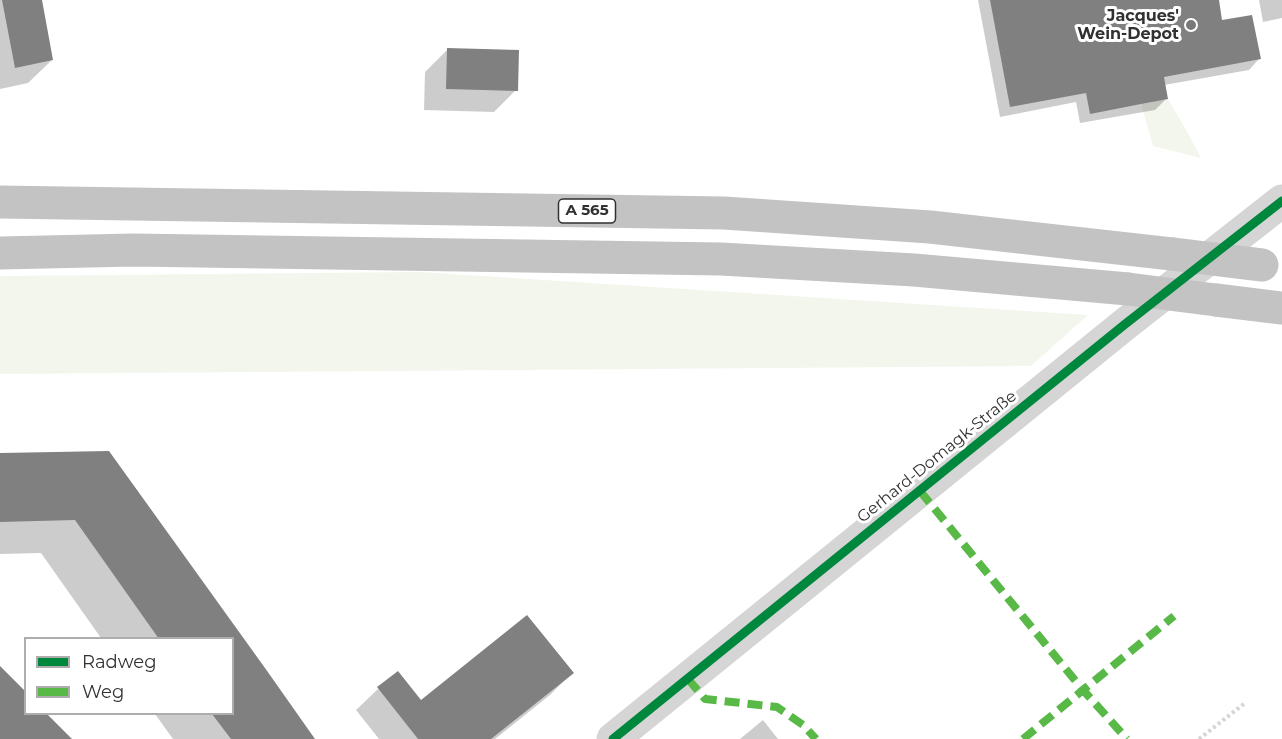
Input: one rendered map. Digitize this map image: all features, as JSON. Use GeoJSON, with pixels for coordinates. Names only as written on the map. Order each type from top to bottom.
{"type":"FeatureCollection","features":[{"type":"Feature","properties":{"kind":"highway","name":"A 565"},"geometry":{"type":"LineString","coordinates":[[0,202],[724,213],[930,227],[1272,266]]}},
{"type":"Feature","properties":{"kind":"highway"},"geometry":{"type":"LineString","coordinates":[[0,253],[134,250],[721,259],[914,270],[1128,289],[1282,308]]}},
{"type":"Feature","properties":{"kind":"street","name":"Gerhard-Domagk-Straße"},"geometry":{"type":"LineString","coordinates":[[613,739],[1282,201]]}},
{"type":"Feature","properties":{"kind":"path"},"geometry":{"type":"LineString","coordinates":[[1199,739],[1245,703]]}},
{"type":"Feature","properties":{"kind":"shaded area"},"geometry":{"type":"Polygon","coordinates":[[[1168,99],[1201,158],[1153,146],[1141,104],[1168,99]]]}},
{"type":"Feature","properties":{"kind":"shaded area"},"geometry":{"type":"Polygon","coordinates":[[[420,272],[1088,315],[1031,366],[0,374],[0,276],[420,272]]]}},
{"type":"Feature","properties":{"kind":"building"},"geometry":{"type":"Polygon","coordinates":[[[2,0],[42,0],[53,60],[15,68],[2,0]]]}},
{"type":"Feature","properties":{"kind":"building"},"geometry":{"type":"Polygon","coordinates":[[[990,0],[1219,0],[1222,20],[1252,15],[1261,59],[1164,77],[1168,99],[1090,114],[1086,93],[1010,107],[990,0]]]}},
{"type":"Feature","properties":{"kind":"building"},"geometry":{"type":"Polygon","coordinates":[[[447,48],[519,50],[518,91],[446,89],[447,48]]]}},
{"type":"Feature","properties":{"kind":"building"},"geometry":{"type":"Polygon","coordinates":[[[109,451],[315,739],[231,739],[213,715],[234,715],[234,637],[158,637],[75,520],[0,522],[0,453],[109,451]]]}},
{"type":"Feature","properties":{"kind":"building"},"geometry":{"type":"Polygon","coordinates":[[[527,615],[574,673],[491,739],[418,739],[377,687],[398,671],[421,700],[527,615]]]}},
{"type":"Feature","properties":{"kind":"building"},"geometry":{"type":"Polygon","coordinates":[[[0,666],[24,690],[24,715],[48,715],[72,739],[0,739],[0,666]]]}},
{"type":"Feature","properties":{"kind":"marked path"},"geometry":{"type":"LineString","coordinates":[[920,491],[1083,690],[1127,739]]}},
{"type":"Feature","properties":{"kind":"marked path"},"geometry":{"type":"LineString","coordinates":[[1023,739],[1174,616]]}},
{"type":"Feature","properties":{"kind":"marked path"},"geometry":{"type":"LineString","coordinates":[[688,679],[705,699],[777,707],[803,725],[816,739]]}},
{"type":"Feature","properties":{"kind":"cycle path"},"geometry":{"type":"LineString","coordinates":[[613,739],[1124,325],[1282,201]]}},
{"type":"Feature","properties":{"kind":"place","name":"Jacques' Wein-Depot"},"geometry":{"type":"Point","coordinates":[1191,25]}}]}
